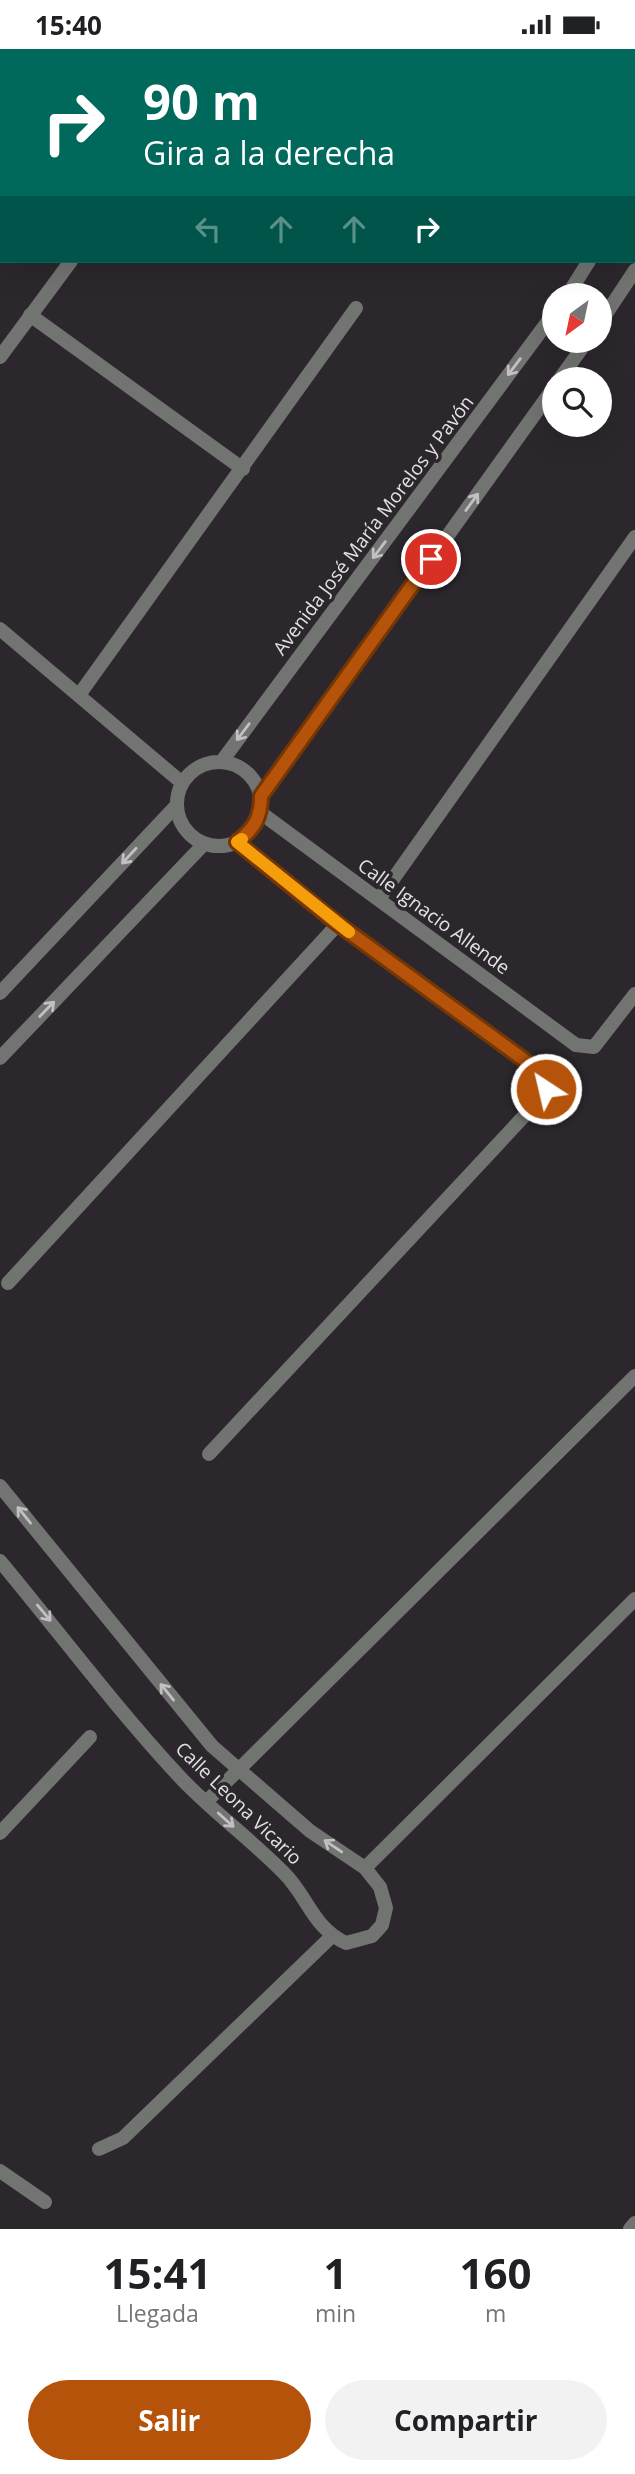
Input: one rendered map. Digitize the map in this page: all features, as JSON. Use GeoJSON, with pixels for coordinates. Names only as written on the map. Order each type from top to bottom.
{"type":"FeatureCollection","features":[{"type":"Feature","properties":{"kind":"street"},"geometry":{"type":"LineString","coordinates":[[0,357],[69,263]]}},
{"type":"Feature","properties":{"kind":"street"},"geometry":{"type":"LineString","coordinates":[[575,283],[588,263]]}},
{"type":"Feature","properties":{"kind":"street"},"geometry":{"type":"LineString","coordinates":[[612,304],[635,269]]}},
{"type":"Feature","properties":{"kind":"street"},"geometry":{"type":"LineString","coordinates":[[79,695],[356,308]]}},
{"type":"Feature","properties":{"kind":"street"},"geometry":{"type":"LineString","coordinates":[[30,315],[243,469]]}},
{"type":"Feature","properties":{"kind":"street","name":"Avenida José María Morelos y Pavón"},"geometry":{"type":"LineString","coordinates":[[222,761],[542,330]]}},
{"type":"Feature","properties":{"kind":"street"},"geometry":{"type":"LineString","coordinates":[[261,796],[542,404]]}},
{"type":"Feature","properties":{"kind":"street"},"geometry":{"type":"LineString","coordinates":[[379,899],[635,537]]}},
{"type":"Feature","properties":{"kind":"street"},"geometry":{"type":"LineString","coordinates":[[0,629],[181,782]]}},
{"type":"Feature","properties":{"kind":"street"},"geometry":{"type":"LineString","coordinates":[[222,761],[240,767],[254,779],[261,796],[261,813],[252,830],[237,842],[221,846],[204,844],[184,829],[176,807],[181,782],[198,766],[222,761]]}},
{"type":"Feature","properties":{"kind":"street"},"geometry":{"type":"LineString","coordinates":[[0,993],[176,807]]}},
{"type":"Feature","properties":{"kind":"street","name":"Calle Ignacio Allende"},"geometry":{"type":"LineString","coordinates":[[261,813],[576,1045],[594,1047],[635,994]]}},
{"type":"Feature","properties":{"kind":"street"},"geometry":{"type":"LineString","coordinates":[[209,1454],[540,1099],[547,1080],[542,1073],[338,924],[237,842]]}},
{"type":"Feature","properties":{"kind":"street"},"geometry":{"type":"LineString","coordinates":[[0,1058],[204,844]]}},
{"type":"Feature","properties":{"kind":"street"},"geometry":{"type":"LineString","coordinates":[[8,1283],[338,924]]}},
{"type":"Feature","properties":{"kind":"street"},"geometry":{"type":"LineString","coordinates":[[206,1802],[635,1376]]}},
{"type":"Feature","properties":{"kind":"street","name":"Calle Leona Vicario"},"geometry":{"type":"LineString","coordinates":[[0,1561],[178,1775],[284,1873],[300,1891],[315,1920],[331,1937],[345,1943],[358,1943],[372,1936],[382,1925],[386,1908],[380,1887],[365,1868],[310,1831],[212,1746],[2,1493]]}},
{"type":"Feature","properties":{"kind":"street"},"geometry":{"type":"LineString","coordinates":[[365,1868],[635,1599]]}},
{"type":"Feature","properties":{"kind":"street"},"geometry":{"type":"LineString","coordinates":[[0,1833],[90,1737]]}},
{"type":"Feature","properties":{"kind":"street"},"geometry":{"type":"LineString","coordinates":[[99,2149],[123,2138],[331,1937]]}},
{"type":"Feature","properties":{"kind":"street"},"geometry":{"type":"LineString","coordinates":[[0,2171],[45,2202]]}},
{"type":"Feature","properties":{"kind":"street"},"geometry":{"type":"LineString","coordinates":[[630,2229],[635,2223]]}},
{"type":"Feature","properties":{"kind":"slow traffic"},"geometry":{"type":"LineString","coordinates":[[242,839],[237,842],[349,932]]}},
{"type":"Feature","properties":{"kind":"route"},"geometry":{"type":"LineString","coordinates":[[431,559],[261,796],[261,813],[252,830],[237,842],[338,924],[542,1073],[547,1080],[546,1089]]}}]}
